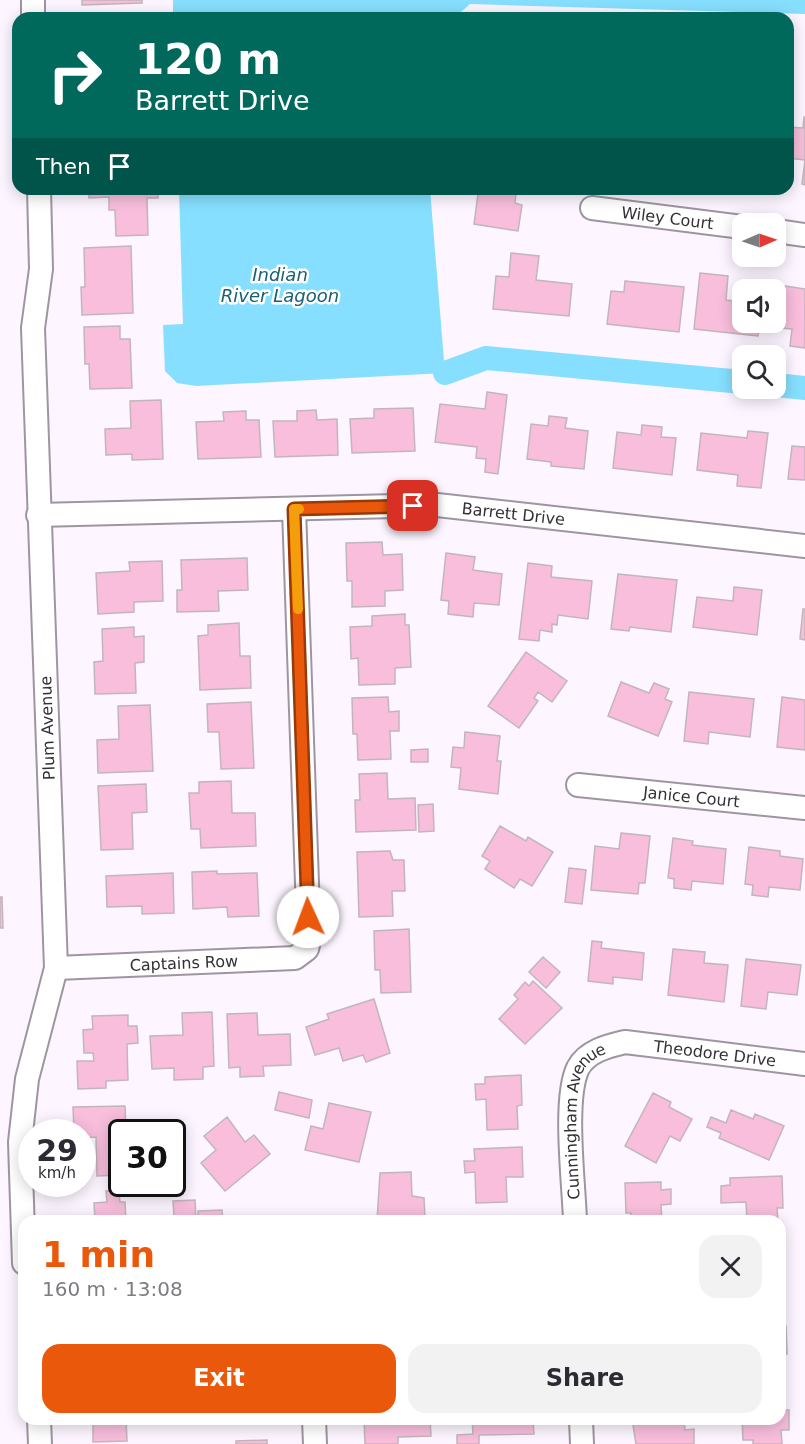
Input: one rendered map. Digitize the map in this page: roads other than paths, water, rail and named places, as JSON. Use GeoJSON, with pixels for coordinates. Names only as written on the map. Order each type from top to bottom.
{"type":"FeatureCollection","features":[{"type":"Feature","properties":{"kind":"street","name":"Plum Avenue"},"geometry":{"type":"LineString","coordinates":[[18,1215],[10,1142],[56,968],[33,328],[41,269],[39,195]]}},
{"type":"Feature","properties":{"kind":"street","name":"Wiley Court"},"geometry":{"type":"LineString","coordinates":[[592,208],[732,226]]}},
{"type":"Feature","properties":{"kind":"street"},"geometry":{"type":"LineString","coordinates":[[786,232],[805,235]]}},
{"type":"Feature","properties":{"kind":"street","name":"Barrett Drive"},"geometry":{"type":"LineString","coordinates":[[38,515],[437,505],[805,546]]}},
{"type":"Feature","properties":{"kind":"street","name":"Captains Row"},"geometry":{"type":"LineString","coordinates":[[56,968],[296,958],[307,949],[309,929],[294,509]]}},
{"type":"Feature","properties":{"kind":"street","name":"Janice Court"},"geometry":{"type":"LineString","coordinates":[[578,785],[805,808]]}},
{"type":"Feature","properties":{"kind":"street","name":"Theodore Drive"},"geometry":{"type":"LineString","coordinates":[[625,1042],[805,1064]]}},
{"type":"Feature","properties":{"kind":"street","name":"Cunningham Avenue"},"geometry":{"type":"LineString","coordinates":[[575,1215],[571,1097],[579,1067],[600,1047],[625,1042]]}},
{"type":"Feature","properties":{"kind":"street"},"geometry":{"type":"LineString","coordinates":[[39,1425],[40,1444]]}},
{"type":"Feature","properties":{"kind":"street"},"geometry":{"type":"LineString","coordinates":[[314,1425],[315,1444]]}},
{"type":"Feature","properties":{"kind":"street"},"geometry":{"type":"LineString","coordinates":[[581,1425],[582,1444]]}},
{"type":"Feature","properties":{"kind":"water"},"geometry":{"type":"Polygon","coordinates":[[[173,0],[805,0],[805,14],[470,4],[461,12],[173,12],[173,0]]]}},
{"type":"Feature","properties":{"kind":"water","name":"Indian River Lagoon"},"geometry":{"type":"Polygon","coordinates":[[[179,195],[430,195],[445,373],[196,386],[177,383],[165,371],[163,325],[183,324],[179,195]]]}},
{"type":"Feature","properties":{"kind":"waterway"},"geometry":{"type":"LineString","coordinates":[[445,373],[486,358],[732,381]]}},
{"type":"Feature","properties":{"kind":"waterway"},"geometry":{"type":"LineString","coordinates":[[786,386],[805,388]]}}]}
